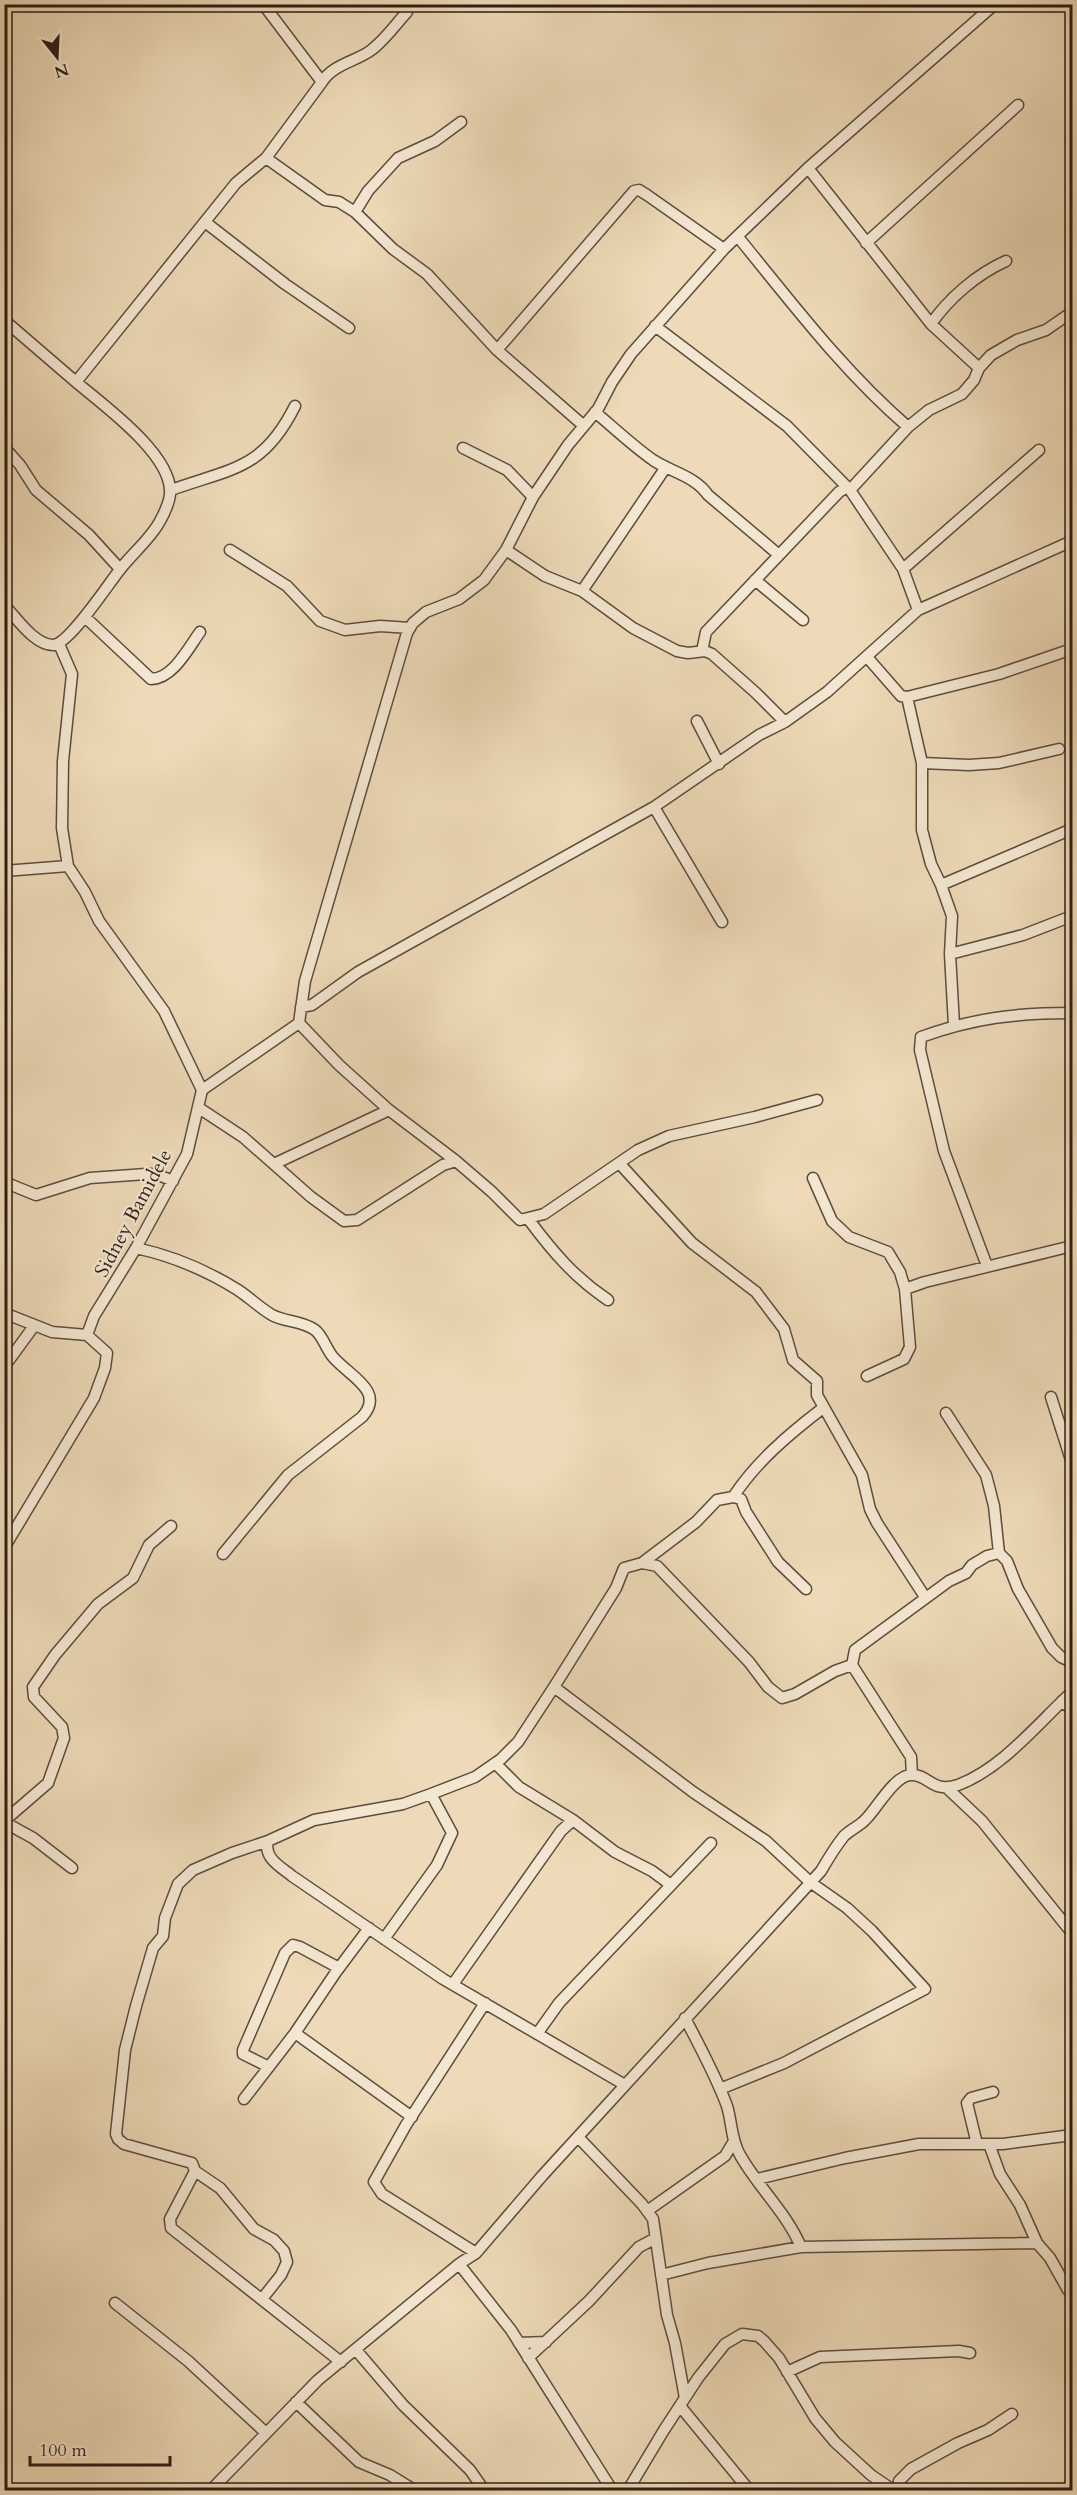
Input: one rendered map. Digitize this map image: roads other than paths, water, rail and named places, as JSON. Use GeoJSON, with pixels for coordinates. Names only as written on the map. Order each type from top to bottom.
{"type":"FeatureCollection","features":[{"type":"Feature","properties":{"kind":"street"},"geometry":{"type":"LineString","coordinates":[[263,4],[322,82]]}},
{"type":"Feature","properties":{"kind":"street"},"geometry":{"type":"LineString","coordinates":[[59,644],[72,674],[63,761],[62,828],[68,866],[105,929],[164,1011],[202,1090],[299,1023],[305,981],[410,628],[426,612],[459,599],[476,588],[506,550],[533,497],[568,445],[595,412],[631,354],[724,249],[808,168],[995,4]]}},
{"type":"Feature","properties":{"kind":"street"},"geometry":{"type":"LineString","coordinates":[[76,382],[236,183],[266,158],[325,77],[371,50],[407,12]]}},
{"type":"Feature","properties":{"kind":"street"},"geometry":{"type":"LineString","coordinates":[[866,243],[1018,105]]}},
{"type":"Feature","properties":{"kind":"street"},"geometry":{"type":"LineString","coordinates":[[355,212],[368,192],[398,158],[435,141],[461,122]]}},
{"type":"Feature","properties":{"kind":"street"},"geometry":{"type":"LineString","coordinates":[[266,158],[325,200],[339,202],[355,212],[393,249],[427,274],[497,350],[584,426]]}},
{"type":"Feature","properties":{"kind":"street"},"geometry":{"type":"LineString","coordinates":[[808,168],[931,324],[979,368]]}},
{"type":"Feature","properties":{"kind":"street"},"geometry":{"type":"LineString","coordinates":[[497,350],[634,192],[639,190],[647,195],[724,249]]}},
{"type":"Feature","properties":{"kind":"street"},"geometry":{"type":"LineString","coordinates":[[205,222],[285,284],[348,328]]}},
{"type":"Feature","properties":{"kind":"street"},"geometry":{"type":"LineString","coordinates":[[738,237],[825,344],[881,404],[908,427]]}},
{"type":"Feature","properties":{"kind":"street"},"geometry":{"type":"LineString","coordinates":[[931,324],[943,307],[989,269],[1006,261]]}},
{"type":"Feature","properties":{"kind":"street"},"geometry":{"type":"LineString","coordinates":[[702,651],[706,632],[838,492],[848,488],[908,427],[929,410],[962,394],[974,380],[979,368],[992,356],[1008,345],[1047,330],[1072,312]]}},
{"type":"Feature","properties":{"kind":"street"},"geometry":{"type":"LineString","coordinates":[[4,320],[154,453],[171,490],[160,521],[120,569],[85,617],[59,644],[51,645],[36,637],[4,605]]}},
{"type":"Feature","properties":{"kind":"street"},"geometry":{"type":"LineString","coordinates":[[655,326],[787,426],[848,488],[903,569],[918,609]]}},
{"type":"Feature","properties":{"kind":"street"},"geometry":{"type":"LineString","coordinates":[[171,490],[237,468],[260,456],[279,434],[295,406]]}},
{"type":"Feature","properties":{"kind":"street"},"geometry":{"type":"LineString","coordinates":[[595,412],[634,445],[703,488],[708,495],[779,555]]}},
{"type":"Feature","properties":{"kind":"street"},"geometry":{"type":"LineString","coordinates":[[4,447],[20,465],[36,490],[89,535],[120,569]]}},
{"type":"Feature","properties":{"kind":"street"},"geometry":{"type":"LineString","coordinates":[[463,448],[507,470],[533,497]]}},
{"type":"Feature","properties":{"kind":"street"},"geometry":{"type":"LineString","coordinates":[[903,569],[1039,450]]}},
{"type":"Feature","properties":{"kind":"street"},"geometry":{"type":"LineString","coordinates":[[582,591],[666,467]]}},
{"type":"Feature","properties":{"kind":"street"},"geometry":{"type":"LineString","coordinates":[[301,1007],[312,1005],[358,972],[654,807],[759,735],[785,722],[827,692],[918,609],[1072,541]]}},
{"type":"Feature","properties":{"kind":"street"},"geometry":{"type":"LineString","coordinates":[[230,550],[287,586],[320,621],[345,630],[380,626],[410,628]]}},
{"type":"Feature","properties":{"kind":"street"},"geometry":{"type":"LineString","coordinates":[[506,550],[545,576],[582,591],[633,628],[677,651],[688,653],[702,651],[712,654],[785,722]]}},
{"type":"Feature","properties":{"kind":"street"},"geometry":{"type":"LineString","coordinates":[[755,580],[803,620]]}},
{"type":"Feature","properties":{"kind":"street"},"geometry":{"type":"LineString","coordinates":[[85,617],[151,679],[160,678],[168,672],[200,632]]}},
{"type":"Feature","properties":{"kind":"street"},"geometry":{"type":"LineString","coordinates":[[867,657],[901,696],[907,697],[999,674],[1072,649]]}},
{"type":"Feature","properties":{"kind":"street"},"geometry":{"type":"LineString","coordinates":[[907,697],[922,763],[922,830],[931,864],[952,916],[950,954],[954,1025]]}},
{"type":"Feature","properties":{"kind":"street"},"geometry":{"type":"LineString","coordinates":[[697,722],[719,764]]}},
{"type":"Feature","properties":{"kind":"street"},"geometry":{"type":"LineString","coordinates":[[922,763],[969,765],[999,763],[1059,749]]}},
{"type":"Feature","properties":{"kind":"street"},"geometry":{"type":"LineString","coordinates":[[654,807],[722,922]]}},
{"type":"Feature","properties":{"kind":"street"},"geometry":{"type":"LineString","coordinates":[[941,885],[1072,830]]}},
{"type":"Feature","properties":{"kind":"street"},"geometry":{"type":"LineString","coordinates":[[4,871],[68,866]]}},
{"type":"Feature","properties":{"kind":"street"},"geometry":{"type":"LineString","coordinates":[[950,954],[1023,935],[1072,916]]}},
{"type":"Feature","properties":{"kind":"street"},"geometry":{"type":"LineString","coordinates":[[987,1266],[944,1151],[920,1050],[921,1037],[954,1025],[1022,1013],[1072,1013]]}},
{"type":"Feature","properties":{"kind":"street"},"geometry":{"type":"LineString","coordinates":[[299,1023],[339,1065],[389,1110],[456,1161],[520,1220],[529,1220],[544,1214],[638,1150],[677,1133],[755,1117],[817,1100]]}},
{"type":"Feature","properties":{"kind":"street","name":"Sidney Bamidele"},"geometry":{"type":"LineString","coordinates":[[87,1335],[94,1316],[136,1248],[187,1154],[202,1090]]}},
{"type":"Feature","properties":{"kind":"street"},"geometry":{"type":"LineString","coordinates":[[199,1108],[243,1137],[333,1215],[344,1221],[352,1221],[443,1166],[456,1161]]}},
{"type":"Feature","properties":{"kind":"street"},"geometry":{"type":"LineString","coordinates":[[274,1164],[389,1110]]}},
{"type":"Feature","properties":{"kind":"street"},"geometry":{"type":"LineString","coordinates":[[443,1166],[445,1152]]}},
{"type":"Feature","properties":{"kind":"street"},"geometry":{"type":"LineString","coordinates":[[620,1164],[692,1243],[756,1292],[784,1329],[794,1360],[817,1381],[817,1395],[862,1475],[870,1509],[877,1523],[925,1597]]}},
{"type":"Feature","properties":{"kind":"street"},"geometry":{"type":"LineString","coordinates":[[4,1182],[36,1195],[42,1195],[90,1178],[146,1173],[156,1174],[173,1181]]}},
{"type":"Feature","properties":{"kind":"street"},"geometry":{"type":"LineString","coordinates":[[813,1178],[832,1221],[849,1237],[888,1252],[900,1272],[905,1289],[910,1347],[904,1359],[867,1376]]}},
{"type":"Feature","properties":{"kind":"street"},"geometry":{"type":"LineString","coordinates":[[529,1220],[555,1254],[575,1275],[608,1300]]}},
{"type":"Feature","properties":{"kind":"street"},"geometry":{"type":"LineString","coordinates":[[905,1289],[987,1266],[1072,1246]]}},
{"type":"Feature","properties":{"kind":"street"},"geometry":{"type":"LineString","coordinates":[[136,1248],[164,1254],[185,1262],[238,1290],[280,1319],[291,1320],[315,1330],[330,1354],[368,1390],[372,1398],[371,1408],[362,1417],[288,1475],[224,1554]]}},
{"type":"Feature","properties":{"kind":"street"},"geometry":{"type":"LineString","coordinates":[[4,1313],[52,1332],[87,1335],[106,1353],[101,1384],[4,1548]]}},
{"type":"Feature","properties":{"kind":"street"},"geometry":{"type":"LineString","coordinates":[[4,1367],[34,1326]]}},
{"type":"Feature","properties":{"kind":"street"},"geometry":{"type":"LineString","coordinates":[[1051,1397],[1072,1463]]}},
{"type":"Feature","properties":{"kind":"street"},"geometry":{"type":"LineString","coordinates":[[733,1497],[749,1473],[790,1433],[823,1408]]}},
{"type":"Feature","properties":{"kind":"street"},"geometry":{"type":"LineString","coordinates":[[946,1413],[986,1475],[994,1506],[999,1553],[1007,1561],[1018,1589],[1052,1648],[1061,1657],[1072,1662]]}},
{"type":"Feature","properties":{"kind":"street"},"geometry":{"type":"LineString","coordinates":[[262,2299],[281,2275],[287,2262],[284,2252],[274,2240],[254,2229],[220,2187],[195,2171],[192,2163],[124,2144],[116,2134],[125,2050],[153,1948],[163,1936],[165,1918],[178,1884],[193,1870],[232,1852],[256,1845],[267,1847],[314,1820],[403,1804],[475,1777],[495,1763],[518,1742],[616,1588],[624,1568],[642,1563],[696,1522],[717,1500],[733,1497],[741,1499],[746,1512],[778,1562],[806,1589]]}},
{"type":"Feature","properties":{"kind":"street"},"geometry":{"type":"LineString","coordinates":[[72,1868],[33,1839],[4,1822],[48,1783],[64,1738],[62,1727],[34,1697],[33,1687],[92,1610],[132,1578],[149,1545],[171,1526]]}},
{"type":"Feature","properties":{"kind":"street"},"geometry":{"type":"LineString","coordinates":[[912,1775],[913,1763],[906,1748],[852,1665],[855,1650],[925,1597],[966,1573],[972,1564],[999,1553]]}},
{"type":"Feature","properties":{"kind":"street"},"geometry":{"type":"LineString","coordinates":[[642,1563],[657,1566],[780,1697],[788,1697],[835,1671],[852,1665]]}},
{"type":"Feature","properties":{"kind":"street"},"geometry":{"type":"LineString","coordinates":[[554,1687],[693,1792],[766,1841],[810,1882],[847,1908],[901,1961],[925,1989],[784,2063],[720,2089]]}},
{"type":"Feature","properties":{"kind":"street"},"geometry":{"type":"LineString","coordinates":[[211,2490],[296,2402],[340,2362],[459,2264],[476,2253],[685,2018],[810,1882],[844,1837],[865,1821],[902,1778],[912,1775],[938,1787],[947,1788],[972,1778],[1007,1753],[1072,1692]]}},
{"type":"Feature","properties":{"kind":"street"},"geometry":{"type":"LineString","coordinates":[[1062,1701],[1072,1710]]}},
{"type":"Feature","properties":{"kind":"street"},"geometry":{"type":"LineString","coordinates":[[495,1763],[519,1787],[573,1820],[615,1852],[652,1871],[670,1885]]}},
{"type":"Feature","properties":{"kind":"street"},"geometry":{"type":"LineString","coordinates":[[947,1788],[982,1821],[1072,1933]]}},
{"type":"Feature","properties":{"kind":"street"},"geometry":{"type":"LineString","coordinates":[[384,1939],[437,1865],[452,1833],[431,1794]]}},
{"type":"Feature","properties":{"kind":"street"},"geometry":{"type":"LineString","coordinates":[[453,1984],[561,1831],[573,1820]]}},
{"type":"Feature","properties":{"kind":"street"},"geometry":{"type":"LineString","coordinates":[[537,2034],[558,2003],[711,1843]]}},
{"type":"Feature","properties":{"kind":"street"},"geometry":{"type":"LineString","coordinates":[[267,1847],[274,1863],[384,1939],[453,1984],[625,2085]]}},
{"type":"Feature","properties":{"kind":"street"},"geometry":{"type":"LineString","coordinates":[[244,2099],[295,2033],[369,1928]]}},
{"type":"Feature","properties":{"kind":"street"},"geometry":{"type":"LineString","coordinates":[[269,2067],[247,2057],[243,2054],[243,2050],[285,1953],[293,1945],[339,1968]]}},
{"type":"Feature","properties":{"kind":"street"},"geometry":{"type":"LineString","coordinates":[[476,2253],[377,2190],[374,2182],[379,2169],[485,2003]]}},
{"type":"Feature","properties":{"kind":"street"},"geometry":{"type":"LineString","coordinates":[[685,2018],[720,2089],[732,2121],[734,2141],[740,2156],[783,2214],[801,2247]]}},
{"type":"Feature","properties":{"kind":"street"},"geometry":{"type":"LineString","coordinates":[[295,2033],[412,2117]]}},
{"type":"Feature","properties":{"kind":"street"},"geometry":{"type":"LineString","coordinates":[[977,2144],[967,2103],[971,2098],[993,2092]]}},
{"type":"Feature","properties":{"kind":"street"},"geometry":{"type":"LineString","coordinates":[[757,2179],[845,2158],[919,2144],[989,2144],[1072,2135]]}},
{"type":"Feature","properties":{"kind":"street"},"geometry":{"type":"LineString","coordinates":[[578,2137],[653,2219],[654,2243],[667,2315],[681,2374],[682,2402],[749,2490]]}},
{"type":"Feature","properties":{"kind":"street"},"geometry":{"type":"LineString","coordinates":[[647,2211],[724,2156],[734,2141]]}},
{"type":"Feature","properties":{"kind":"street"},"geometry":{"type":"LineString","coordinates":[[989,2144],[1000,2174],[1020,2205],[1037,2243],[1050,2258],[1068,2290],[1072,2291]]}},
{"type":"Feature","properties":{"kind":"street"},"geometry":{"type":"LineString","coordinates":[[724,2156],[740,2156]]}},
{"type":"Feature","properties":{"kind":"street"},"geometry":{"type":"LineString","coordinates":[[195,2171],[170,2219],[171,2228],[340,2362]]}},
{"type":"Feature","properties":{"kind":"street"},"geometry":{"type":"LineString","coordinates":[[528,2358],[590,2301],[639,2247],[654,2243]]}},
{"type":"Feature","properties":{"kind":"street"},"geometry":{"type":"LineString","coordinates":[[661,2275],[708,2263],[801,2247],[1037,2243]]}},
{"type":"Feature","properties":{"kind":"street"},"geometry":{"type":"LineString","coordinates":[[459,2264],[519,2343],[612,2490]]}},
{"type":"Feature","properties":{"kind":"street"},"geometry":{"type":"LineString","coordinates":[[115,2303],[188,2361],[266,2433]]}},
{"type":"Feature","properties":{"kind":"street"},"geometry":{"type":"LineString","coordinates":[[628,2490],[698,2378],[725,2344],[742,2334],[758,2336],[764,2341],[816,2418],[836,2442],[871,2475],[894,2487],[911,2469],[958,2443],[988,2430],[1012,2414]]}},
{"type":"Feature","properties":{"kind":"street"},"geometry":{"type":"LineString","coordinates":[[519,2343],[546,2342]]}},
{"type":"Feature","properties":{"kind":"street"},"geometry":{"type":"LineString","coordinates":[[356,2349],[403,2405],[470,2469],[484,2490]]}},
{"type":"Feature","properties":{"kind":"street"},"geometry":{"type":"LineString","coordinates":[[787,2372],[820,2357],[970,2352]]}},
{"type":"Feature","properties":{"kind":"street"},"geometry":{"type":"LineString","coordinates":[[681,2374],[698,2378]]}},
{"type":"Feature","properties":{"kind":"street"},"geometry":{"type":"LineString","coordinates":[[296,2402],[359,2462],[390,2475],[414,2490]]}}]}
